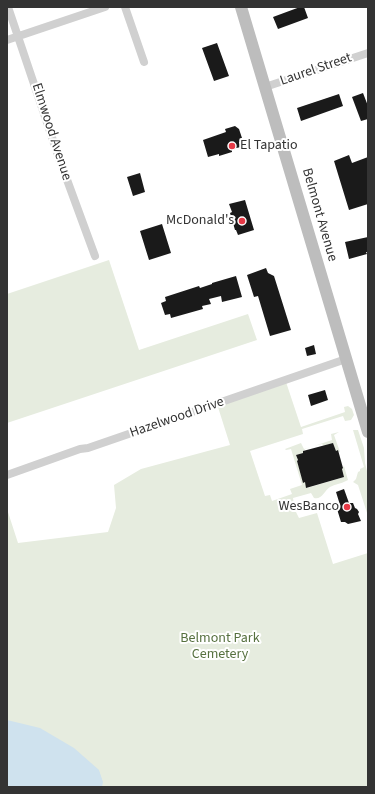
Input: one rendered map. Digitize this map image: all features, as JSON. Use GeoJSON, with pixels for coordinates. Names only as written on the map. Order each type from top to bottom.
{"type":"FeatureCollection","features":[{"type":"Feature","properties":{"kind":"main road","name":"Belmont Avenue"},"geometry":{"type":"LineString","coordinates":[[241,7],[368,432]]}},
{"type":"Feature","properties":{"kind":"street","name":"Elmwood Avenue"},"geometry":{"type":"LineString","coordinates":[[8,7],[94,256]]}},
{"type":"Feature","properties":{"kind":"street"},"geometry":{"type":"LineString","coordinates":[[7,40],[105,7]]}},
{"type":"Feature","properties":{"kind":"street"},"geometry":{"type":"LineString","coordinates":[[125,7],[144,62]]}},
{"type":"Feature","properties":{"kind":"street","name":"Laurel Street"},"geometry":{"type":"LineString","coordinates":[[265,87],[368,52]]}},
{"type":"Feature","properties":{"kind":"street","name":"Hazelwood Drive"},"geometry":{"type":"LineString","coordinates":[[7,475],[346,359]]}},
{"type":"Feature","properties":{"kind":"green space"},"geometry":{"type":"Polygon","coordinates":[[[109,260],[139,350],[248,314],[257,340],[7,423],[7,294],[109,260]]]}},
{"type":"Feature","properties":{"kind":"green space","name":"Belmont Park Cemetery"},"geometry":{"type":"Polygon","coordinates":[[[286,382],[301,427],[345,412],[344,407],[348,406],[352,409],[354,415],[351,420],[345,421],[343,416],[302,429],[303,434],[250,451],[265,496],[270,495],[272,501],[292,494],[290,489],[302,485],[291,449],[285,449],[301,443],[304,449],[311,447],[305,449],[303,453],[296,455],[303,482],[305,482],[307,488],[344,477],[342,469],[344,466],[348,480],[330,487],[319,498],[314,498],[311,493],[293,498],[294,505],[290,507],[292,512],[296,512],[299,518],[317,513],[333,564],[368,553],[368,787],[7,787],[7,509],[18,543],[108,532],[116,508],[114,485],[141,469],[230,445],[217,404],[286,382]]]}},
{"type":"Feature","properties":{"kind":"green space"},"geometry":{"type":"Polygon","coordinates":[[[353,430],[358,430],[364,448],[365,463],[368,475],[368,516],[358,485],[353,482],[356,479],[360,469],[364,467],[353,430]]]}},
{"type":"Feature","properties":{"kind":"green space"},"geometry":{"type":"Polygon","coordinates":[[[339,432],[334,435],[340,452],[336,451],[333,443],[324,446],[322,444],[314,446],[332,440],[331,434],[339,432]]]}},
{"type":"Feature","properties":{"kind":"water"},"geometry":{"type":"Polygon","coordinates":[[[7,720],[40,728],[74,748],[99,770],[103,782],[102,787],[7,787],[7,720]]]}},
{"type":"Feature","properties":{"kind":"building"},"geometry":{"type":"Polygon","coordinates":[[[300,7],[304,7],[308,18],[278,29],[273,17],[300,7]]]}},
{"type":"Feature","properties":{"kind":"building"},"geometry":{"type":"Polygon","coordinates":[[[217,43],[229,76],[214,81],[202,48],[217,43]]]}},
{"type":"Feature","properties":{"kind":"building"},"geometry":{"type":"Polygon","coordinates":[[[363,93],[368,106],[368,119],[361,121],[352,97],[363,93]]]}},
{"type":"Feature","properties":{"kind":"building"},"geometry":{"type":"Polygon","coordinates":[[[339,94],[343,106],[301,121],[297,108],[339,94]]]}},
{"type":"Feature","properties":{"kind":"building"},"geometry":{"type":"Polygon","coordinates":[[[235,126],[239,129],[243,141],[239,142],[241,147],[232,149],[232,152],[219,156],[219,154],[208,157],[203,140],[226,132],[225,129],[235,126]]]}},
{"type":"Feature","properties":{"kind":"building"},"geometry":{"type":"Polygon","coordinates":[[[349,155],[352,163],[368,157],[368,204],[349,210],[334,161],[349,155]]]}},
{"type":"Feature","properties":{"kind":"building"},"geometry":{"type":"Polygon","coordinates":[[[140,173],[145,192],[133,196],[127,177],[140,173]]]}},
{"type":"Feature","properties":{"kind":"building","name":"McDonald's"},"geometry":{"type":"Polygon","coordinates":[[[245,200],[254,230],[238,235],[230,213],[232,212],[229,204],[245,200]]]}},
{"type":"Feature","properties":{"kind":"building"},"geometry":{"type":"Polygon","coordinates":[[[162,224],[171,253],[149,260],[140,231],[162,224]]]}},
{"type":"Feature","properties":{"kind":"building"},"geometry":{"type":"Polygon","coordinates":[[[368,237],[367,254],[349,259],[345,242],[368,237]]]}},
{"type":"Feature","properties":{"kind":"building"},"geometry":{"type":"Polygon","coordinates":[[[266,268],[268,273],[274,276],[291,330],[270,336],[258,296],[254,297],[247,275],[266,268]]]}},
{"type":"Feature","properties":{"kind":"building"},"geometry":{"type":"Polygon","coordinates":[[[236,276],[242,297],[222,302],[221,296],[209,299],[211,304],[202,306],[203,309],[171,318],[170,314],[165,315],[161,303],[166,301],[165,297],[199,286],[200,288],[236,276]]]}},
{"type":"Feature","properties":{"kind":"building"},"geometry":{"type":"Polygon","coordinates":[[[314,345],[316,354],[307,356],[305,348],[314,345]]]}},
{"type":"Feature","properties":{"kind":"building"},"geometry":{"type":"Polygon","coordinates":[[[325,390],[328,400],[311,406],[308,395],[325,390]]]}},
{"type":"Feature","properties":{"kind":"building"},"geometry":{"type":"Polygon","coordinates":[[[333,443],[336,451],[338,450],[344,477],[306,488],[305,482],[303,483],[296,455],[303,453],[303,451],[333,443]]]}},
{"type":"Feature","properties":{"kind":"building","name":"WesBanco"},"geometry":{"type":"Polygon","coordinates":[[[344,489],[349,503],[353,503],[359,512],[358,514],[361,521],[348,524],[341,522],[337,509],[340,505],[336,492],[344,489]]]}},
{"type":"Feature","properties":{"kind":"place","name":"El Tapatio"},"geometry":{"type":"Point","coordinates":[232,146]}},
{"type":"Feature","properties":{"kind":"place","name":"McDonald's"},"geometry":{"type":"Point","coordinates":[242,221]}},
{"type":"Feature","properties":{"kind":"place","name":"WesBanco"},"geometry":{"type":"Point","coordinates":[347,507]}}]}
